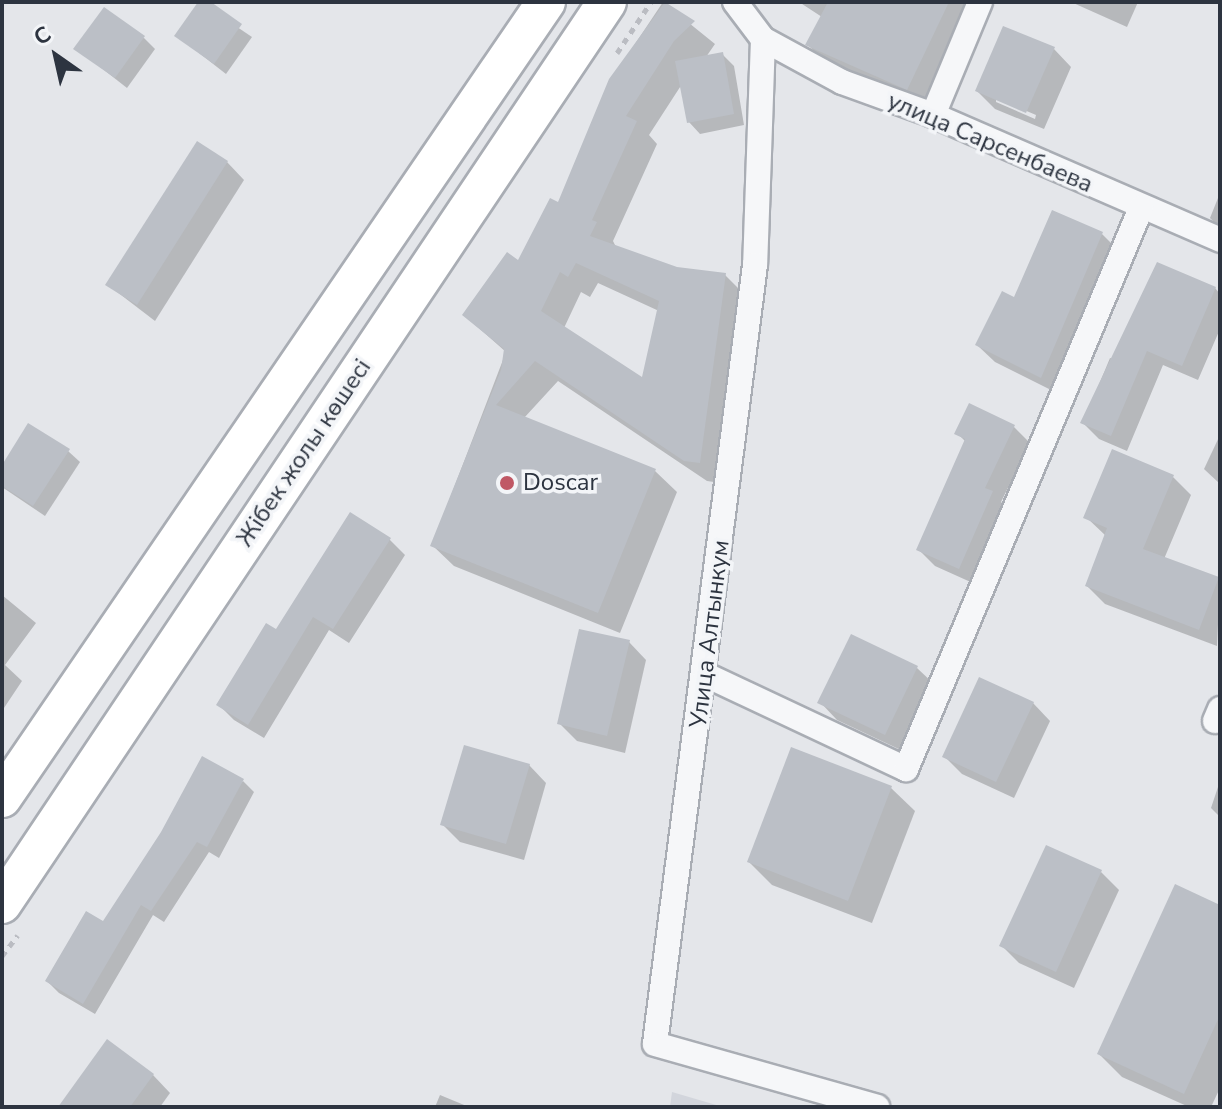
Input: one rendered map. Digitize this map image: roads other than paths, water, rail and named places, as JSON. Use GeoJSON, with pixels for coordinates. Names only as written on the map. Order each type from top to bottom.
{"type":"FeatureCollection","features":[{"type":"Feature","properties":{"kind":"main road"},"geometry":{"type":"LineString","coordinates":[[2,798],[546,2]]}},
{"type":"Feature","properties":{"kind":"main road","name":"Жібек жолы көшесі"},"geometry":{"type":"LineString","coordinates":[[2,904],[607,2]]}},
{"type":"Feature","properties":{"kind":"street"},"geometry":{"type":"LineString","coordinates":[[735,2],[763,39]]}},
{"type":"Feature","properties":{"kind":"street"},"geometry":{"type":"LineString","coordinates":[[933,115],[980,2]]}},
{"type":"Feature","properties":{"kind":"street","name":"улица Сарсенбаева"},"geometry":{"type":"LineString","coordinates":[[763,39],[842,82],[933,115],[1220,240]]}},
{"type":"Feature","properties":{"kind":"street","name":"Улица Алтынкум"},"geometry":{"type":"LineString","coordinates":[[763,39],[755,265],[706,675],[655,1044],[877,1107]]}},
{"type":"Feature","properties":{"kind":"street"},"geometry":{"type":"LineString","coordinates":[[706,675],[906,769],[1141,208]]}},
{"type":"Feature","properties":{"kind":"place","name":"Doscar"},"geometry":{"type":"Point","coordinates":[507,483]}}]}
